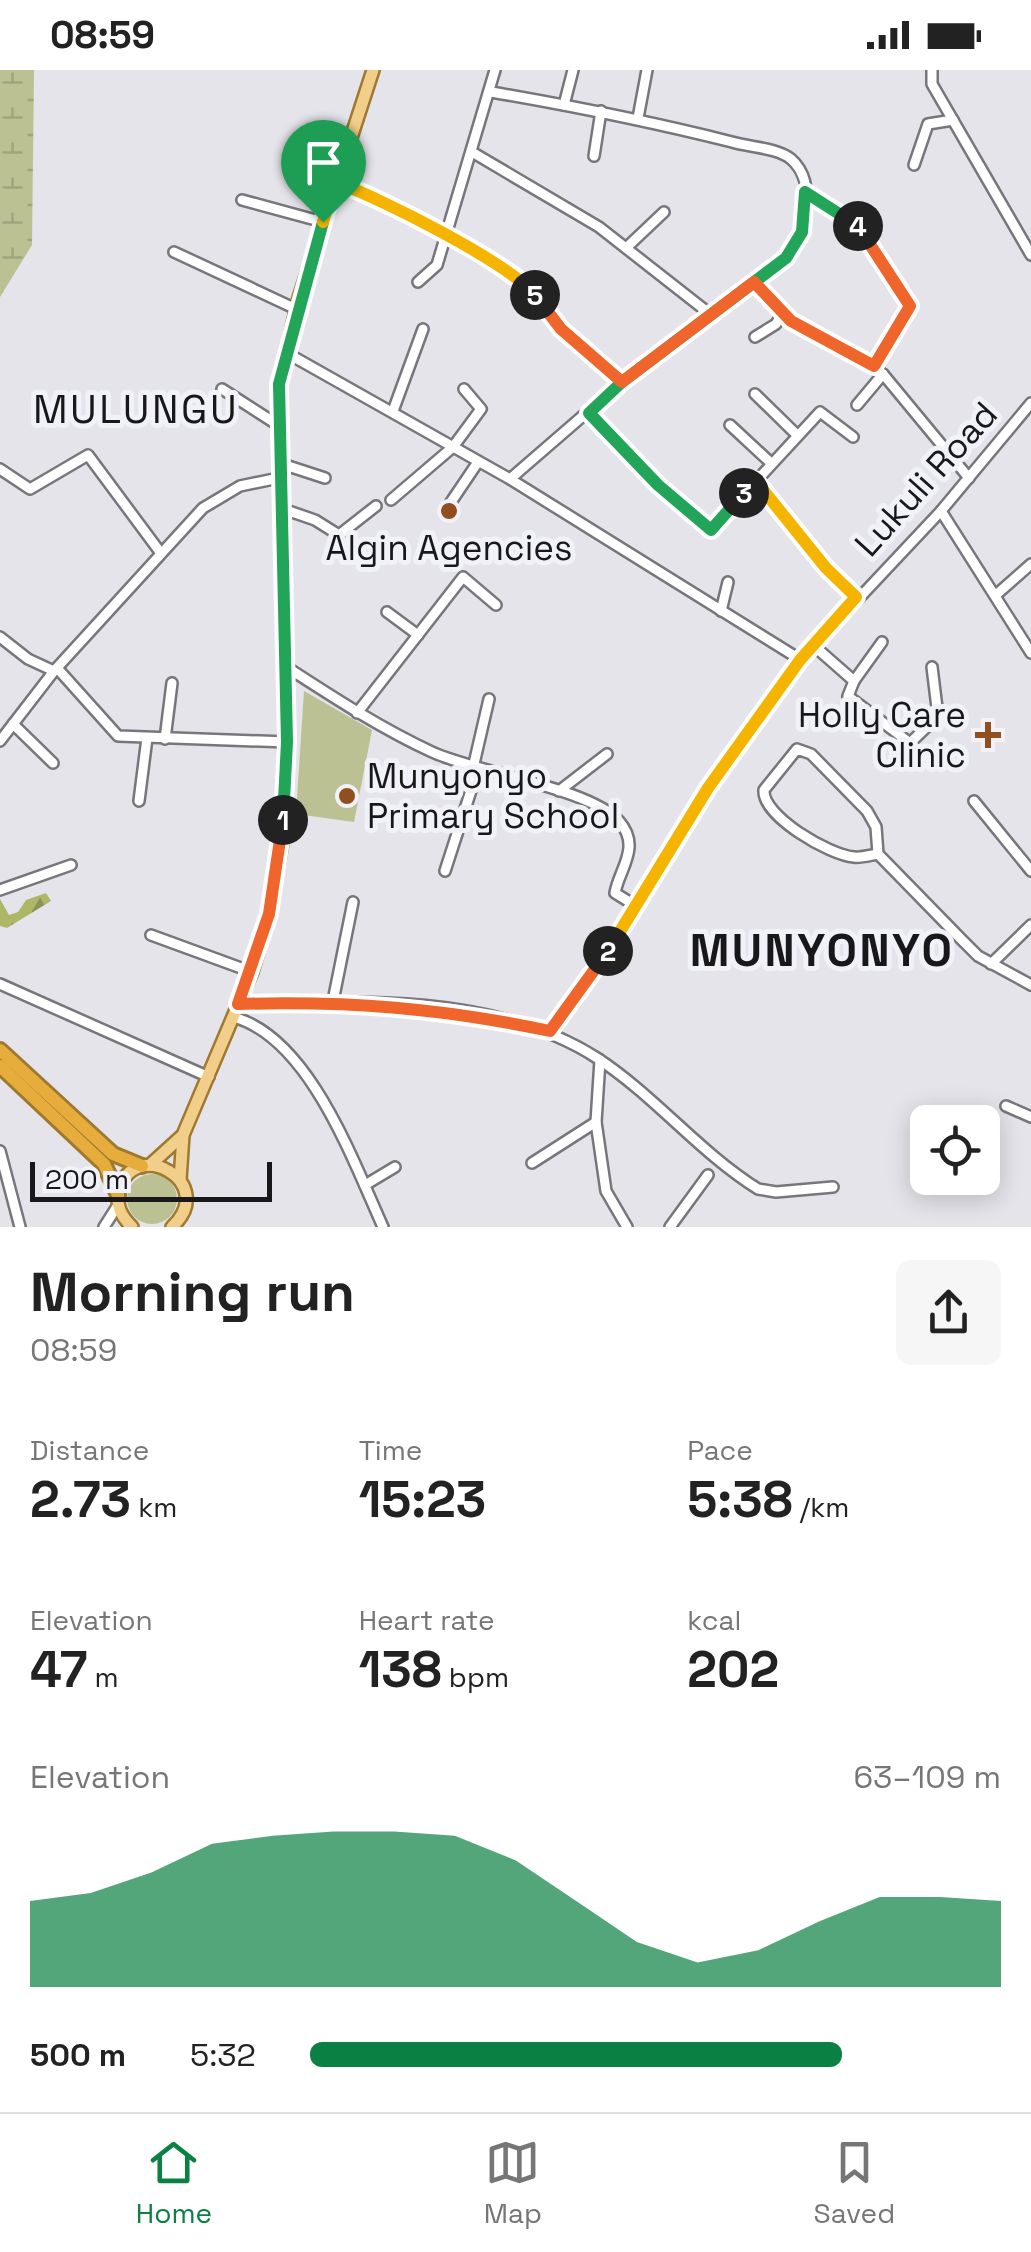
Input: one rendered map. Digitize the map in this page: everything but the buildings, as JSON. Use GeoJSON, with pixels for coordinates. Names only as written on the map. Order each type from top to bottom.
{"type":"FeatureCollection","features":[{"type":"Feature","properties":{"kind":"highway"},"geometry":{"type":"LineString","coordinates":[[0,1050],[114,1154],[146,1166]]}},
{"type":"Feature","properties":{"kind":"highway"},"geometry":{"type":"LineString","coordinates":[[0,1066],[104,1164],[118,1200]]}},
{"type":"Feature","properties":{"kind":"main road"},"geometry":{"type":"LineString","coordinates":[[177,1225],[186,1200],[180,1180],[183,1135],[252,972],[277,877],[287,742],[278,426],[284,352],[373,70]]}},
{"type":"Feature","properties":{"kind":"main road"},"geometry":{"type":"LineString","coordinates":[[132,1227],[118,1200],[126,1177],[146,1166],[183,1135]]}},
{"type":"Feature","properties":{"kind":"main road"},"geometry":{"type":"LineString","coordinates":[[146,1166],[170,1170],[180,1180]]}},
{"type":"Feature","properties":{"kind":"street"},"geometry":{"type":"LineString","coordinates":[[418,282],[437,266],[495,70]]}},
{"type":"Feature","properties":{"kind":"street"},"geometry":{"type":"LineString","coordinates":[[564,104],[573,70]]}},
{"type":"Feature","properties":{"kind":"street"},"geometry":{"type":"LineString","coordinates":[[638,118],[647,70]]}},
{"type":"Feature","properties":{"kind":"street"},"geometry":{"type":"LineString","coordinates":[[932,70],[932,84],[1031,255]]}},
{"type":"Feature","properties":{"kind":"street"},"geometry":{"type":"LineString","coordinates":[[491,92],[638,118],[784,154],[801,173],[805,192],[798,244],[622,382],[510,480]]}},
{"type":"Feature","properties":{"kind":"street"},"geometry":{"type":"LineString","coordinates":[[594,156],[601,111]]}},
{"type":"Feature","properties":{"kind":"street"},"geometry":{"type":"LineString","coordinates":[[914,165],[928,124],[953,120]]}},
{"type":"Feature","properties":{"kind":"street"},"geometry":{"type":"LineString","coordinates":[[472,152],[626,248],[710,314]]}},
{"type":"Feature","properties":{"kind":"street"},"geometry":{"type":"LineString","coordinates":[[335,182],[375,196],[530,289],[561,329],[622,382]]}},
{"type":"Feature","properties":{"kind":"street"},"geometry":{"type":"LineString","coordinates":[[805,192],[855,222],[910,306],[874,366]]}},
{"type":"Feature","properties":{"kind":"street"},"geometry":{"type":"LineString","coordinates":[[242,200],[323,222]]}},
{"type":"Feature","properties":{"kind":"street"},"geometry":{"type":"LineString","coordinates":[[626,248],[664,212]]}},
{"type":"Feature","properties":{"kind":"street"},"geometry":{"type":"LineString","coordinates":[[174,252],[296,309]]}},
{"type":"Feature","properties":{"kind":"street"},"geometry":{"type":"LineString","coordinates":[[754,282],[782,314],[883,374],[970,478]]}},
{"type":"Feature","properties":{"kind":"street"},"geometry":{"type":"LineString","coordinates":[[754,336],[776,324],[782,314]]}},
{"type":"Feature","properties":{"kind":"street"},"geometry":{"type":"LineString","coordinates":[[393,411],[422,329]]}},
{"type":"Feature","properties":{"kind":"street"},"geometry":{"type":"LineString","coordinates":[[284,352],[510,480],[800,660]]}},
{"type":"Feature","properties":{"kind":"street"},"geometry":{"type":"LineString","coordinates":[[857,405],[883,374]]}},
{"type":"Feature","properties":{"kind":"street"},"geometry":{"type":"LineString","coordinates":[[222,389],[278,426]]}},
{"type":"Feature","properties":{"kind":"street"},"geometry":{"type":"LineString","coordinates":[[391,500],[453,448],[481,408],[464,389]]}},
{"type":"Feature","properties":{"kind":"street"},"geometry":{"type":"LineString","coordinates":[[754,394],[797,436]]}},
{"type":"Feature","properties":{"kind":"street","name":"Lukuli Road"},"geometry":{"type":"LineString","coordinates":[[550,1031],[636,906],[708,788],[800,660],[941,511],[1031,402]]}},
{"type":"Feature","properties":{"kind":"street"},"geometry":{"type":"LineString","coordinates":[[589,413],[648,475],[711,530],[822,412],[853,437]]}},
{"type":"Feature","properties":{"kind":"street"},"geometry":{"type":"LineString","coordinates":[[730,425],[771,463]]}},
{"type":"Feature","properties":{"kind":"street"},"geometry":{"type":"LineString","coordinates":[[0,468],[30,489],[88,456],[160,552]]}},
{"type":"Feature","properties":{"kind":"street"},"geometry":{"type":"LineString","coordinates":[[451,502],[478,462]]}},
{"type":"Feature","properties":{"kind":"street"},"geometry":{"type":"LineString","coordinates":[[279,463],[324,478]]}},
{"type":"Feature","properties":{"kind":"street"},"geometry":{"type":"LineString","coordinates":[[1,739],[160,552],[222,494],[248,483],[279,478]]}},
{"type":"Feature","properties":{"kind":"street"},"geometry":{"type":"LineString","coordinates":[[755,480],[826,568],[856,597]]}},
{"type":"Feature","properties":{"kind":"street"},"geometry":{"type":"LineString","coordinates":[[280,508],[315,520],[339,535],[376,506]]}},
{"type":"Feature","properties":{"kind":"street"},"geometry":{"type":"LineString","coordinates":[[941,511],[1031,652]]}},
{"type":"Feature","properties":{"kind":"street"},"geometry":{"type":"LineString","coordinates":[[997,594],[1031,564]]}},
{"type":"Feature","properties":{"kind":"street"},"geometry":{"type":"LineString","coordinates":[[357,712],[464,577],[496,604]]}},
{"type":"Feature","properties":{"kind":"street"},"geometry":{"type":"LineString","coordinates":[[721,611],[728,582]]}},
{"type":"Feature","properties":{"kind":"street"},"geometry":{"type":"LineString","coordinates":[[387,612],[418,635]]}},
{"type":"Feature","properties":{"kind":"street"},"geometry":{"type":"LineString","coordinates":[[0,636],[28,659],[56,670],[114,735],[287,742]]}},
{"type":"Feature","properties":{"kind":"street"},"geometry":{"type":"LineString","coordinates":[[882,642],[846,694],[912,743],[938,716],[932,667]]}},
{"type":"Feature","properties":{"kind":"street"},"geometry":{"type":"LineString","coordinates":[[813,645],[854,681]]}},
{"type":"Feature","properties":{"kind":"street"},"geometry":{"type":"LineString","coordinates":[[285,666],[357,712],[476,768],[560,791],[617,819],[628,840],[629,860],[615,893],[636,906]]}},
{"type":"Feature","properties":{"kind":"street"},"geometry":{"type":"LineString","coordinates":[[165,739],[172,683]]}},
{"type":"Feature","properties":{"kind":"street"},"geometry":{"type":"LineString","coordinates":[[445,871],[476,768],[489,699]]}},
{"type":"Feature","properties":{"kind":"street"},"geometry":{"type":"LineString","coordinates":[[13,724],[53,763]]}},
{"type":"Feature","properties":{"kind":"street"},"geometry":{"type":"LineString","coordinates":[[139,800],[147,738]]}},
{"type":"Feature","properties":{"kind":"street"},"geometry":{"type":"LineString","coordinates":[[878,854],[854,857],[837,852],[775,816],[766,805],[764,790],[797,748],[811,754],[867,811],[876,827],[878,854],[991,964],[1031,985]]}},
{"type":"Feature","properties":{"kind":"street"},"geometry":{"type":"LineString","coordinates":[[560,791],[607,754]]}},
{"type":"Feature","properties":{"kind":"street"},"geometry":{"type":"LineString","coordinates":[[974,800],[1031,871]]}},
{"type":"Feature","properties":{"kind":"street"},"geometry":{"type":"LineString","coordinates":[[0,890],[70,866]]}},
{"type":"Feature","properties":{"kind":"street"},"geometry":{"type":"LineString","coordinates":[[333,1001],[353,902]]}},
{"type":"Feature","properties":{"kind":"street"},"geometry":{"type":"LineString","coordinates":[[991,964],[1031,924]]}},
{"type":"Feature","properties":{"kind":"street"},"geometry":{"type":"LineString","coordinates":[[151,935],[252,972]]}},
{"type":"Feature","properties":{"kind":"street"},"geometry":{"type":"LineString","coordinates":[[0,984],[209,1077]]}},
{"type":"Feature","properties":{"kind":"street"},"geometry":{"type":"LineString","coordinates":[[235,1011],[333,1001],[469,1014],[550,1031],[600,1060],[758,1189],[776,1192],[833,1187]]}},
{"type":"Feature","properties":{"kind":"street"},"geometry":{"type":"LineString","coordinates":[[235,1011],[256,1024],[303,1072],[343,1137],[383,1227]]}},
{"type":"Feature","properties":{"kind":"street"},"geometry":{"type":"LineString","coordinates":[[600,1060],[596,1122],[607,1195],[627,1227]]}},
{"type":"Feature","properties":{"kind":"street"},"geometry":{"type":"LineString","coordinates":[[1006,1106],[1031,1116]]}},
{"type":"Feature","properties":{"kind":"street"},"geometry":{"type":"LineString","coordinates":[[532,1164],[596,1122]]}},
{"type":"Feature","properties":{"kind":"street"},"geometry":{"type":"LineString","coordinates":[[0,1150],[20,1227]]}},
{"type":"Feature","properties":{"kind":"street"},"geometry":{"type":"LineString","coordinates":[[365,1185],[395,1166]]}},
{"type":"Feature","properties":{"kind":"street"},"geometry":{"type":"LineString","coordinates":[[670,1227],[708,1175]]}},
{"type":"Feature","properties":{"kind":"street"},"geometry":{"type":"LineString","coordinates":[[104,1227],[118,1200]]}},
{"type":"Feature","properties":{"kind":"green space"},"geometry":{"type":"Polygon","coordinates":[[[0,70],[34,70],[32,245],[0,297],[0,70]]]}},
{"type":"Feature","properties":{"kind":"green space"},"geometry":{"type":"Polygon","coordinates":[[[304,691],[372,730],[354,822],[296,814],[304,691]]]}},
{"type":"Feature","properties":{"kind":"green space"},"geometry":{"type":"Polygon","coordinates":[[[46,893],[51,901],[7,928],[0,926],[0,899],[9,915],[18,912],[26,900],[46,893]]]}},
{"type":"Feature","properties":{"kind":"green space"},"geometry":{"type":"Polygon","coordinates":[[[152,1174],[170,1181],[177,1199],[170,1217],[152,1224],[134,1217],[127,1199],[134,1181],[152,1174]]]}},
{"type":"Feature","properties":{"kind":"place","name":"Algin Agencies"},"geometry":{"type":"Point","coordinates":[449,511]}},
{"type":"Feature","properties":{"kind":"place","name":"Holly Care Clinic"},"geometry":{"type":"Point","coordinates":[988,735]}},
{"type":"Feature","properties":{"kind":"place","name":"Munyonyo Primary School"},"geometry":{"type":"Point","coordinates":[347,796]}},
{"type":"Feature","properties":{"kind":"district","name":"MULUNGU"},"geometry":{"type":"Point","coordinates":[136,409]}},
{"type":"Feature","properties":{"kind":"district","name":"MUNYONYO"},"geometry":{"type":"Point","coordinates":[822,950]}},
{"type":"Feature","properties":{"kind":"route"},"geometry":{"type":"LineString","coordinates":[[323,222],[284,352],[279,384],[287,742],[282,843],[257,959],[238,1004],[365,1002],[469,1014],[550,1031],[611,947],[708,788],[800,660],[856,597],[826,568],[755,480],[711,530],[658,485],[589,413],[622,382],[710,314],[754,282],[786,258],[794,250],[802,232],[805,192],[855,222],[910,306],[874,366],[791,321],[754,282],[622,382],[561,329],[530,289],[375,196],[335,182],[323,222]]}}]}
